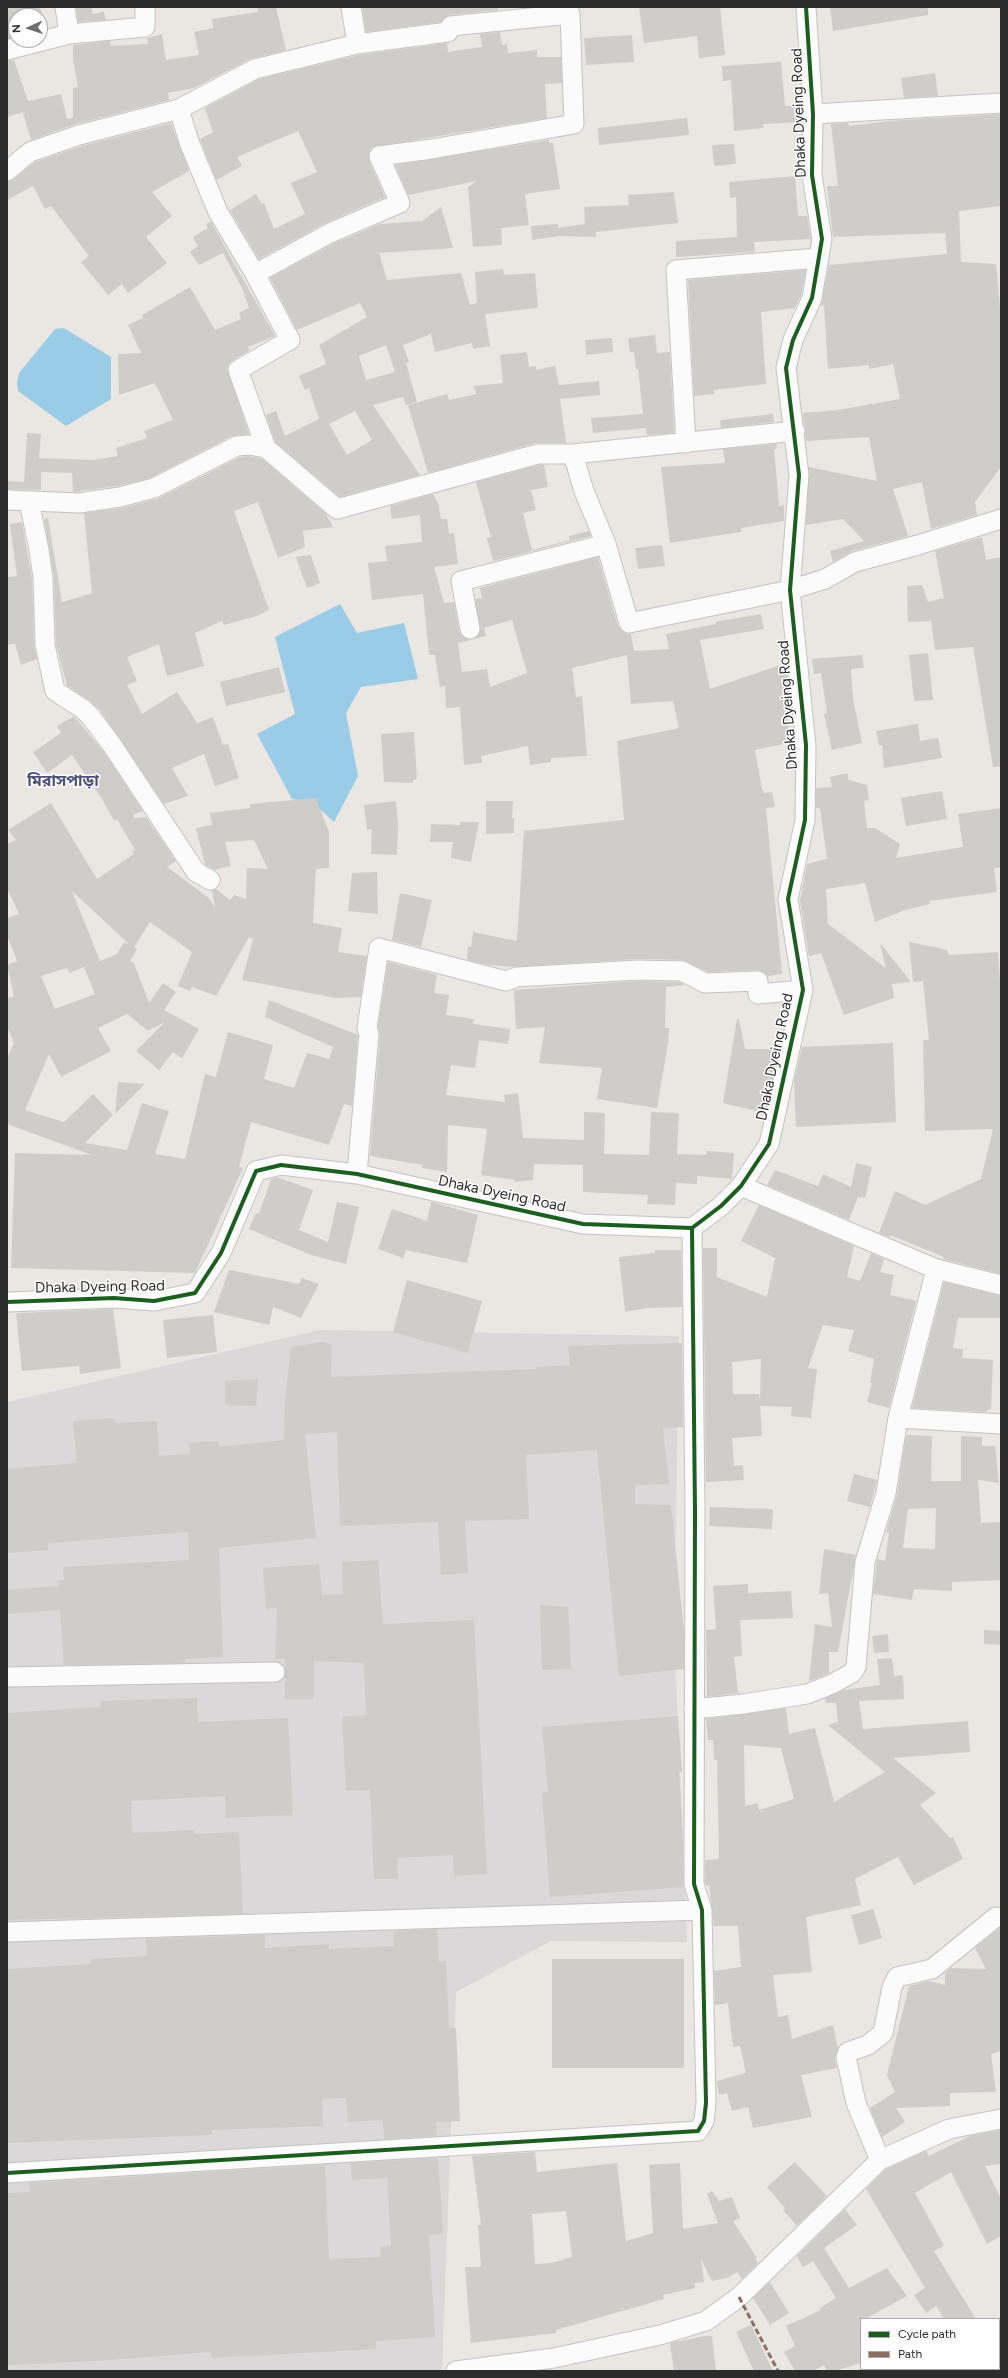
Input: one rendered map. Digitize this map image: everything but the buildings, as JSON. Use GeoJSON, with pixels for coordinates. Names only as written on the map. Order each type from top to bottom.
{"type":"FeatureCollection","features":[{"type":"Feature","properties":{"kind":"street"},"geometry":{"type":"LineString","coordinates":[[65,7],[68,34]]}},
{"type":"Feature","properties":{"kind":"street"},"geometry":{"type":"LineString","coordinates":[[7,50],[68,34],[145,27],[146,7]]}},
{"type":"Feature","properties":{"kind":"street"},"geometry":{"type":"LineString","coordinates":[[351,7],[357,44]]}},
{"type":"Feature","properties":{"kind":"street","name":"Dhaka Dyeing Road"},"geometry":{"type":"LineString","coordinates":[[7,1302],[114,1298],[154,1301],[194,1293],[221,1253],[256,1171],[281,1166],[357,1174],[583,1224],[692,1228],[721,1206],[741,1186],[769,1144],[803,990],[788,900],[805,820],[806,745],[790,590],[799,474],[795,431],[786,368],[793,340],[812,298],[822,239],[812,176],[813,114],[806,7]]}},
{"type":"Feature","properties":{"kind":"street"},"geometry":{"type":"LineString","coordinates":[[7,171],[30,152],[80,135],[179,109],[255,69],[357,44],[448,32],[451,26],[570,14],[574,124],[432,150],[379,156],[400,203],[330,233],[255,274]]}},
{"type":"Feature","properties":{"kind":"street"},"geometry":{"type":"LineString","coordinates":[[813,114],[1001,103]]}},
{"type":"Feature","properties":{"kind":"street"},"geometry":{"type":"LineString","coordinates":[[179,109],[189,142],[218,212],[255,274],[290,340],[238,370],[266,448],[336,509],[538,454],[573,454],[795,431]]}},
{"type":"Feature","properties":{"kind":"street"},"geometry":{"type":"LineString","coordinates":[[686,443],[676,270],[818,258]]}},
{"type":"Feature","properties":{"kind":"street"},"geometry":{"type":"LineString","coordinates":[[7,500],[79,503],[120,497],[154,488],[237,446],[266,448]]}},
{"type":"Feature","properties":{"kind":"street"},"geometry":{"type":"LineString","coordinates":[[573,454],[584,491],[606,544],[629,623],[790,590],[825,579],[855,562],[1001,519]]}},
{"type":"Feature","properties":{"kind":"street"},"geometry":{"type":"LineString","coordinates":[[29,501],[43,578],[45,645],[55,691],[83,709],[91,717],[112,745],[196,872],[210,880]]}},
{"type":"Feature","properties":{"kind":"street"},"geometry":{"type":"LineString","coordinates":[[470,629],[461,581],[606,544]]}},
{"type":"Feature","properties":{"kind":"street"},"geometry":{"type":"LineString","coordinates":[[357,1174],[369,1034],[367,1028],[378,948],[506,981],[517,977],[630,971],[682,971],[705,983],[758,981],[758,994],[803,990]]}},
{"type":"Feature","properties":{"kind":"street"},"geometry":{"type":"LineString","coordinates":[[741,1186],[936,1269],[1001,1285]]}},
{"type":"Feature","properties":{"kind":"street"},"geometry":{"type":"LineString","coordinates":[[7,2173],[698,2131],[704,2121],[706,2103],[702,1910],[694,1884],[692,1228]]}},
{"type":"Feature","properties":{"kind":"street"},"geometry":{"type":"LineString","coordinates":[[694,1709],[743,1704],[807,1694],[832,1684],[852,1673],[858,1660],[858,1630],[865,1562],[886,1493],[898,1418],[936,1269]]}},
{"type":"Feature","properties":{"kind":"street"},"geometry":{"type":"LineString","coordinates":[[898,1418],[1001,1424]]}},
{"type":"Feature","properties":{"kind":"street"},"geometry":{"type":"LineString","coordinates":[[7,1677],[275,1672]]}},
{"type":"Feature","properties":{"kind":"street"},"geometry":{"type":"LineString","coordinates":[[7,1932],[702,1910]]}},
{"type":"Feature","properties":{"kind":"street"},"geometry":{"type":"LineString","coordinates":[[880,2160],[856,2103],[846,2057],[848,2052],[876,2041],[883,2033],[892,1987],[897,1977],[932,1969],[996,1917]]}},
{"type":"Feature","properties":{"kind":"street"},"geometry":{"type":"LineString","coordinates":[[456,2371],[554,2358],[660,2335],[706,2322],[739,2297],[880,2160],[949,2129],[1001,2119]]}},
{"type":"Feature","properties":{"kind":"shaded area"},"geometry":{"type":"Polygon","coordinates":[[[320,1330],[679,1336],[674,1633],[687,1942],[551,1941],[456,1992],[442,2371],[7,2371],[7,1402],[320,1330]]]}},
{"type":"Feature","properties":{"kind":"water"},"geometry":{"type":"Polygon","coordinates":[[[64,328],[111,357],[111,399],[66,426],[18,391],[17,384],[19,373],[55,329],[64,328]]]}},
{"type":"Feature","properties":{"kind":"water"},"geometry":{"type":"Polygon","coordinates":[[[340,604],[357,633],[404,623],[418,679],[361,687],[346,713],[358,776],[334,822],[312,802],[292,799],[257,734],[295,714],[275,637],[340,604]]]}},
{"type":"Feature","properties":{"kind":"marked path"},"geometry":{"type":"LineString","coordinates":[[739,2297],[778,2371]]}},
{"type":"Feature","properties":{"kind":"cycle path"},"geometry":{"type":"LineString","coordinates":[[7,1302],[114,1298],[154,1301],[195,1293],[221,1253],[256,1171],[281,1165],[357,1174],[583,1224],[692,1228],[721,1206],[741,1186],[769,1144],[803,990],[788,899],[805,820],[806,745],[790,590],[799,475],[786,368],[793,340],[812,298],[822,239],[812,175],[813,114],[806,7]]}},
{"type":"Feature","properties":{"kind":"cycle path"},"geometry":{"type":"LineString","coordinates":[[7,2173],[698,2131],[704,2121],[706,2103],[702,1910],[694,1884],[695,1511],[692,1228]]}},
{"type":"Feature","properties":{"kind":"district","name":"মিরাসপাড়া"},"geometry":{"type":"Point","coordinates":[63,781]}}]}
